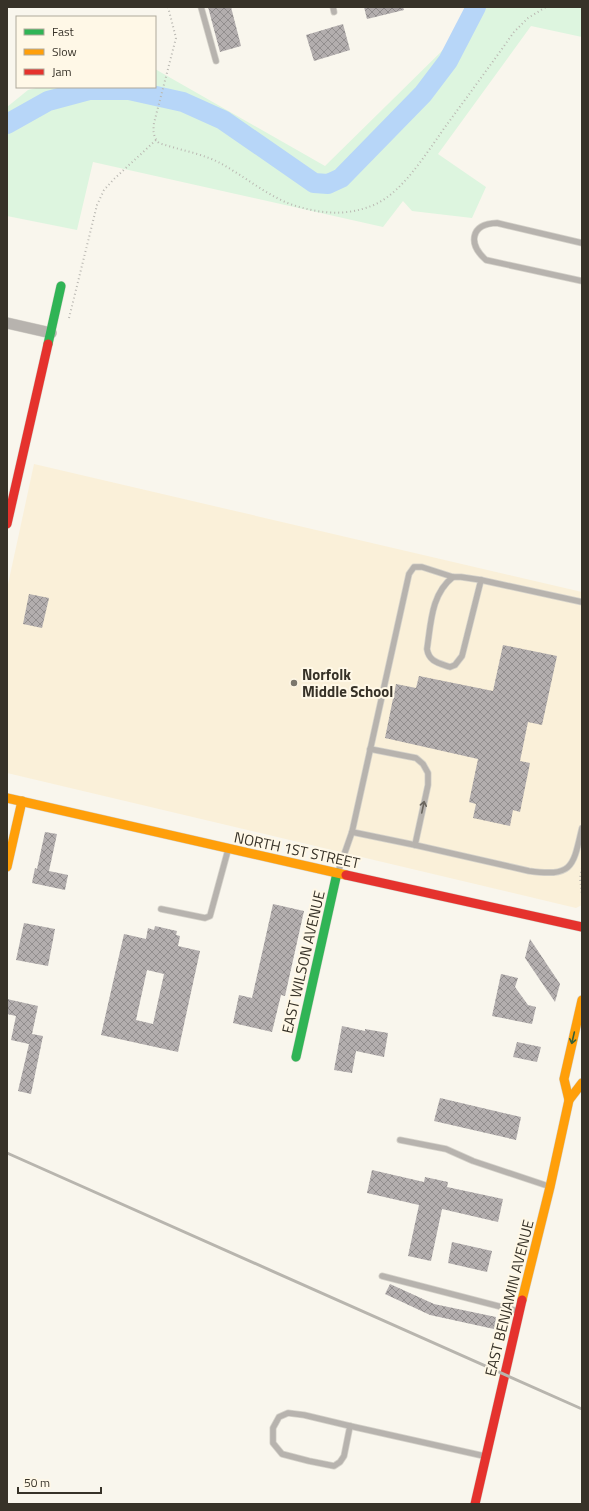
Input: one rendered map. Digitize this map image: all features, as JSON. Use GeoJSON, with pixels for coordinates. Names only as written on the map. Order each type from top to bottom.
{"type":"FeatureCollection","features":[{"type":"Feature","properties":{"kind":"main road"},"geometry":{"type":"LineString","coordinates":[[7,524],[61,286]]}},
{"type":"Feature","properties":{"kind":"main road","name":"NORTH 1ST STREET"},"geometry":{"type":"LineString","coordinates":[[7,798],[228,849],[582,927]]}},
{"type":"Feature","properties":{"kind":"main road"},"geometry":{"type":"LineString","coordinates":[[7,867],[22,801]]}},
{"type":"Feature","properties":{"kind":"main road","name":"EAST WILSON AVENUE"},"geometry":{"type":"LineString","coordinates":[[296,1057],[338,873]]}},
{"type":"Feature","properties":{"kind":"main road","name":"EAST BENJAMIN AVENUE"},"geometry":{"type":"LineString","coordinates":[[569,1100],[564,1079],[582,1000]]}},
{"type":"Feature","properties":{"kind":"main road","name":"EAST BENJAMIN AVENUE"},"geometry":{"type":"LineString","coordinates":[[476,1504],[519,1311],[550,1187],[569,1100],[582,1083]]}},
{"type":"Feature","properties":{"kind":"street"},"geometry":{"type":"LineString","coordinates":[[7,323],[51,333]]}},
{"type":"Feature","properties":{"kind":"lane"},"geometry":{"type":"LineString","coordinates":[[201,7],[216,61]]}},
{"type":"Feature","properties":{"kind":"lane"},"geometry":{"type":"LineString","coordinates":[[582,243],[497,223],[488,223],[481,227],[475,234],[474,244],[486,260],[582,281]]}},
{"type":"Feature","properties":{"kind":"lane"},"geometry":{"type":"LineString","coordinates":[[338,873],[352,832],[409,574],[414,567],[422,566],[453,577],[461,576],[582,602]]}},
{"type":"Feature","properties":{"kind":"lane"},"geometry":{"type":"LineString","coordinates":[[453,577],[445,583],[440,590],[435,603],[427,649],[428,655],[434,662],[450,667],[462,656],[481,580]]}},
{"type":"Feature","properties":{"kind":"lane"},"geometry":{"type":"LineString","coordinates":[[370,749],[416,758],[423,764],[428,773],[428,785],[415,845]]}},
{"type":"Feature","properties":{"kind":"lane"},"geometry":{"type":"LineString","coordinates":[[352,832],[415,845],[529,872],[546,874],[567,869],[574,860],[582,828]]}},
{"type":"Feature","properties":{"kind":"lane"},"geometry":{"type":"LineString","coordinates":[[161,910],[205,918],[210,916],[228,849]]}},
{"type":"Feature","properties":{"kind":"lane"},"geometry":{"type":"LineString","coordinates":[[400,1140],[446,1149],[473,1161],[550,1187]]}},
{"type":"Feature","properties":{"kind":"lane"},"geometry":{"type":"LineString","coordinates":[[382,1276],[519,1311]]}},
{"type":"Feature","properties":{"kind":"lane"},"geometry":{"type":"LineString","coordinates":[[350,1426],[344,1456],[340,1462],[334,1466],[282,1454],[273,1442],[273,1428],[279,1417],[288,1413],[304,1415],[486,1457]]}},
{"type":"Feature","properties":{"kind":"path"},"geometry":{"type":"LineString","coordinates":[[168,7],[176,38],[156,114],[154,129],[156,140],[159,143],[206,157],[220,163],[263,190],[289,203],[327,214],[343,214],[377,203],[406,181],[514,32],[528,18],[546,7]]}},
{"type":"Feature","properties":{"kind":"path"},"geometry":{"type":"LineString","coordinates":[[68,320],[97,205],[104,190],[156,140]]}},
{"type":"Feature","properties":{"kind":"path"},"geometry":{"type":"LineString","coordinates":[[582,868],[580,878],[582,896]]}},
{"type":"Feature","properties":{"kind":"shaded area","name":"Norfolk Middle School"},"geometry":{"type":"Polygon","coordinates":[[[34,464],[582,592],[582,905],[576,908],[7,773],[7,589],[34,464]]]}},
{"type":"Feature","properties":{"kind":"green space"},"geometry":{"type":"Polygon","coordinates":[[[467,7],[582,7],[582,37],[531,26],[438,154],[486,187],[472,218],[412,211],[403,201],[383,227],[93,162],[77,230],[7,216],[7,107],[28,90],[36,88],[156,88],[156,70],[325,166],[448,45],[467,7]]]}},
{"type":"Feature","properties":{"kind":"building"},"geometry":{"type":"Polygon","coordinates":[[[208,7],[231,7],[241,46],[220,52],[208,7]]]}},
{"type":"Feature","properties":{"kind":"building"},"geometry":{"type":"Polygon","coordinates":[[[364,7],[403,7],[404,10],[367,19],[364,7]]]}},
{"type":"Feature","properties":{"kind":"building"},"geometry":{"type":"Polygon","coordinates":[[[343,24],[350,50],[314,61],[306,35],[343,24]]]}},
{"type":"Feature","properties":{"kind":"building"},"geometry":{"type":"Polygon","coordinates":[[[29,594],[49,598],[42,628],[23,624],[29,594]]]}},
{"type":"Feature","properties":{"kind":"building"},"geometry":{"type":"Polygon","coordinates":[[[503,645],[557,656],[542,725],[528,722],[520,761],[530,763],[520,812],[513,810],[510,826],[473,818],[476,804],[469,802],[478,759],[385,738],[396,684],[416,688],[419,676],[493,691],[503,645]]]}},
{"type":"Feature","properties":{"kind":"building"},"geometry":{"type":"Polygon","coordinates":[[[45,832],[57,834],[49,871],[68,875],[65,890],[32,883],[35,868],[37,869],[45,832]]]}},
{"type":"Feature","properties":{"kind":"building"},"geometry":{"type":"Polygon","coordinates":[[[273,904],[304,911],[285,996],[281,995],[272,1032],[233,1023],[239,995],[252,998],[273,904]]]}},
{"type":"Feature","properties":{"kind":"building"},"geometry":{"type":"Polygon","coordinates":[[[24,923],[55,929],[48,966],[16,960],[24,923]]]}},
{"type":"Feature","properties":{"kind":"building"},"geometry":{"type":"Polygon","coordinates":[[[155,926],[177,931],[176,935],[180,936],[178,946],[200,951],[178,1052],[101,1035],[124,934],[146,939],[148,928],[154,930],[155,926]],[[147,970],[136,1020],[153,1024],[164,974],[147,970]]]}},
{"type":"Feature","properties":{"kind":"building"},"geometry":{"type":"Polygon","coordinates":[[[530,939],[560,984],[555,1002],[525,958],[530,939]]]}},
{"type":"Feature","properties":{"kind":"building"},"geometry":{"type":"Polygon","coordinates":[[[501,974],[518,978],[515,987],[528,1005],[536,1007],[532,1024],[492,1016],[501,974]]]}},
{"type":"Feature","properties":{"kind":"building"},"geometry":{"type":"Polygon","coordinates":[[[7,999],[38,1006],[32,1034],[43,1036],[31,1094],[18,1091],[29,1044],[11,1040],[16,1016],[7,1014],[7,999]]]}},
{"type":"Feature","properties":{"kind":"building"},"geometry":{"type":"Polygon","coordinates":[[[342,1026],[365,1031],[365,1029],[388,1033],[384,1057],[356,1051],[352,1073],[334,1070],[342,1026]]]}},
{"type":"Feature","properties":{"kind":"building"},"geometry":{"type":"Polygon","coordinates":[[[517,1042],[541,1047],[537,1062],[513,1057],[517,1042]]]}},
{"type":"Feature","properties":{"kind":"building"},"geometry":{"type":"Polygon","coordinates":[[[440,1098],[521,1117],[516,1140],[434,1121],[440,1098]]]}},
{"type":"Feature","properties":{"kind":"building"},"geometry":{"type":"Polygon","coordinates":[[[372,1170],[424,1182],[425,1177],[448,1182],[447,1187],[503,1199],[498,1222],[442,1209],[431,1261],[408,1256],[419,1205],[367,1193],[372,1170]]]}},
{"type":"Feature","properties":{"kind":"building"},"geometry":{"type":"Polygon","coordinates":[[[452,1242],[492,1251],[487,1272],[448,1263],[452,1242]]]}},
{"type":"Feature","properties":{"kind":"building"},"geometry":{"type":"Polygon","coordinates":[[[390,1284],[434,1304],[496,1317],[494,1329],[430,1315],[385,1294],[390,1284]]]}},
{"type":"Feature","properties":{"kind":"waterway"},"geometry":{"type":"LineString","coordinates":[[7,124],[48,101],[89,90],[129,90],[183,102],[223,120],[314,183],[328,184],[341,178],[423,94],[448,61],[476,7]]}},
{"type":"Feature","properties":{"kind":"railway"},"geometry":{"type":"LineString","coordinates":[[7,1153],[582,1409]]}},
{"type":"Feature","properties":{"kind":"traffic: fast"},"geometry":{"type":"LineString","coordinates":[[48,344],[61,286]]}},
{"type":"Feature","properties":{"kind":"traffic: fast"},"geometry":{"type":"LineString","coordinates":[[296,1057],[337,873]]}},
{"type":"Feature","properties":{"kind":"traffic: slow"},"geometry":{"type":"LineString","coordinates":[[7,798],[346,875]]}},
{"type":"Feature","properties":{"kind":"traffic: slow"},"geometry":{"type":"LineString","coordinates":[[7,867],[22,801]]}},
{"type":"Feature","properties":{"kind":"traffic: slow"},"geometry":{"type":"LineString","coordinates":[[569,1100],[564,1079],[582,1000]]}},
{"type":"Feature","properties":{"kind":"traffic: slow"},"geometry":{"type":"LineString","coordinates":[[522,1300],[550,1187],[569,1100],[582,1083]]}},
{"type":"Feature","properties":{"kind":"traffic: jam"},"geometry":{"type":"LineString","coordinates":[[7,524],[48,344]]}},
{"type":"Feature","properties":{"kind":"traffic: jam"},"geometry":{"type":"LineString","coordinates":[[346,875],[582,927]]}},
{"type":"Feature","properties":{"kind":"traffic: jam"},"geometry":{"type":"LineString","coordinates":[[475,1504],[522,1300]]}},
{"type":"Feature","properties":{"kind":"place","name":"Norfolk Middle School"},"geometry":{"type":"Point","coordinates":[294,683]}}]}
